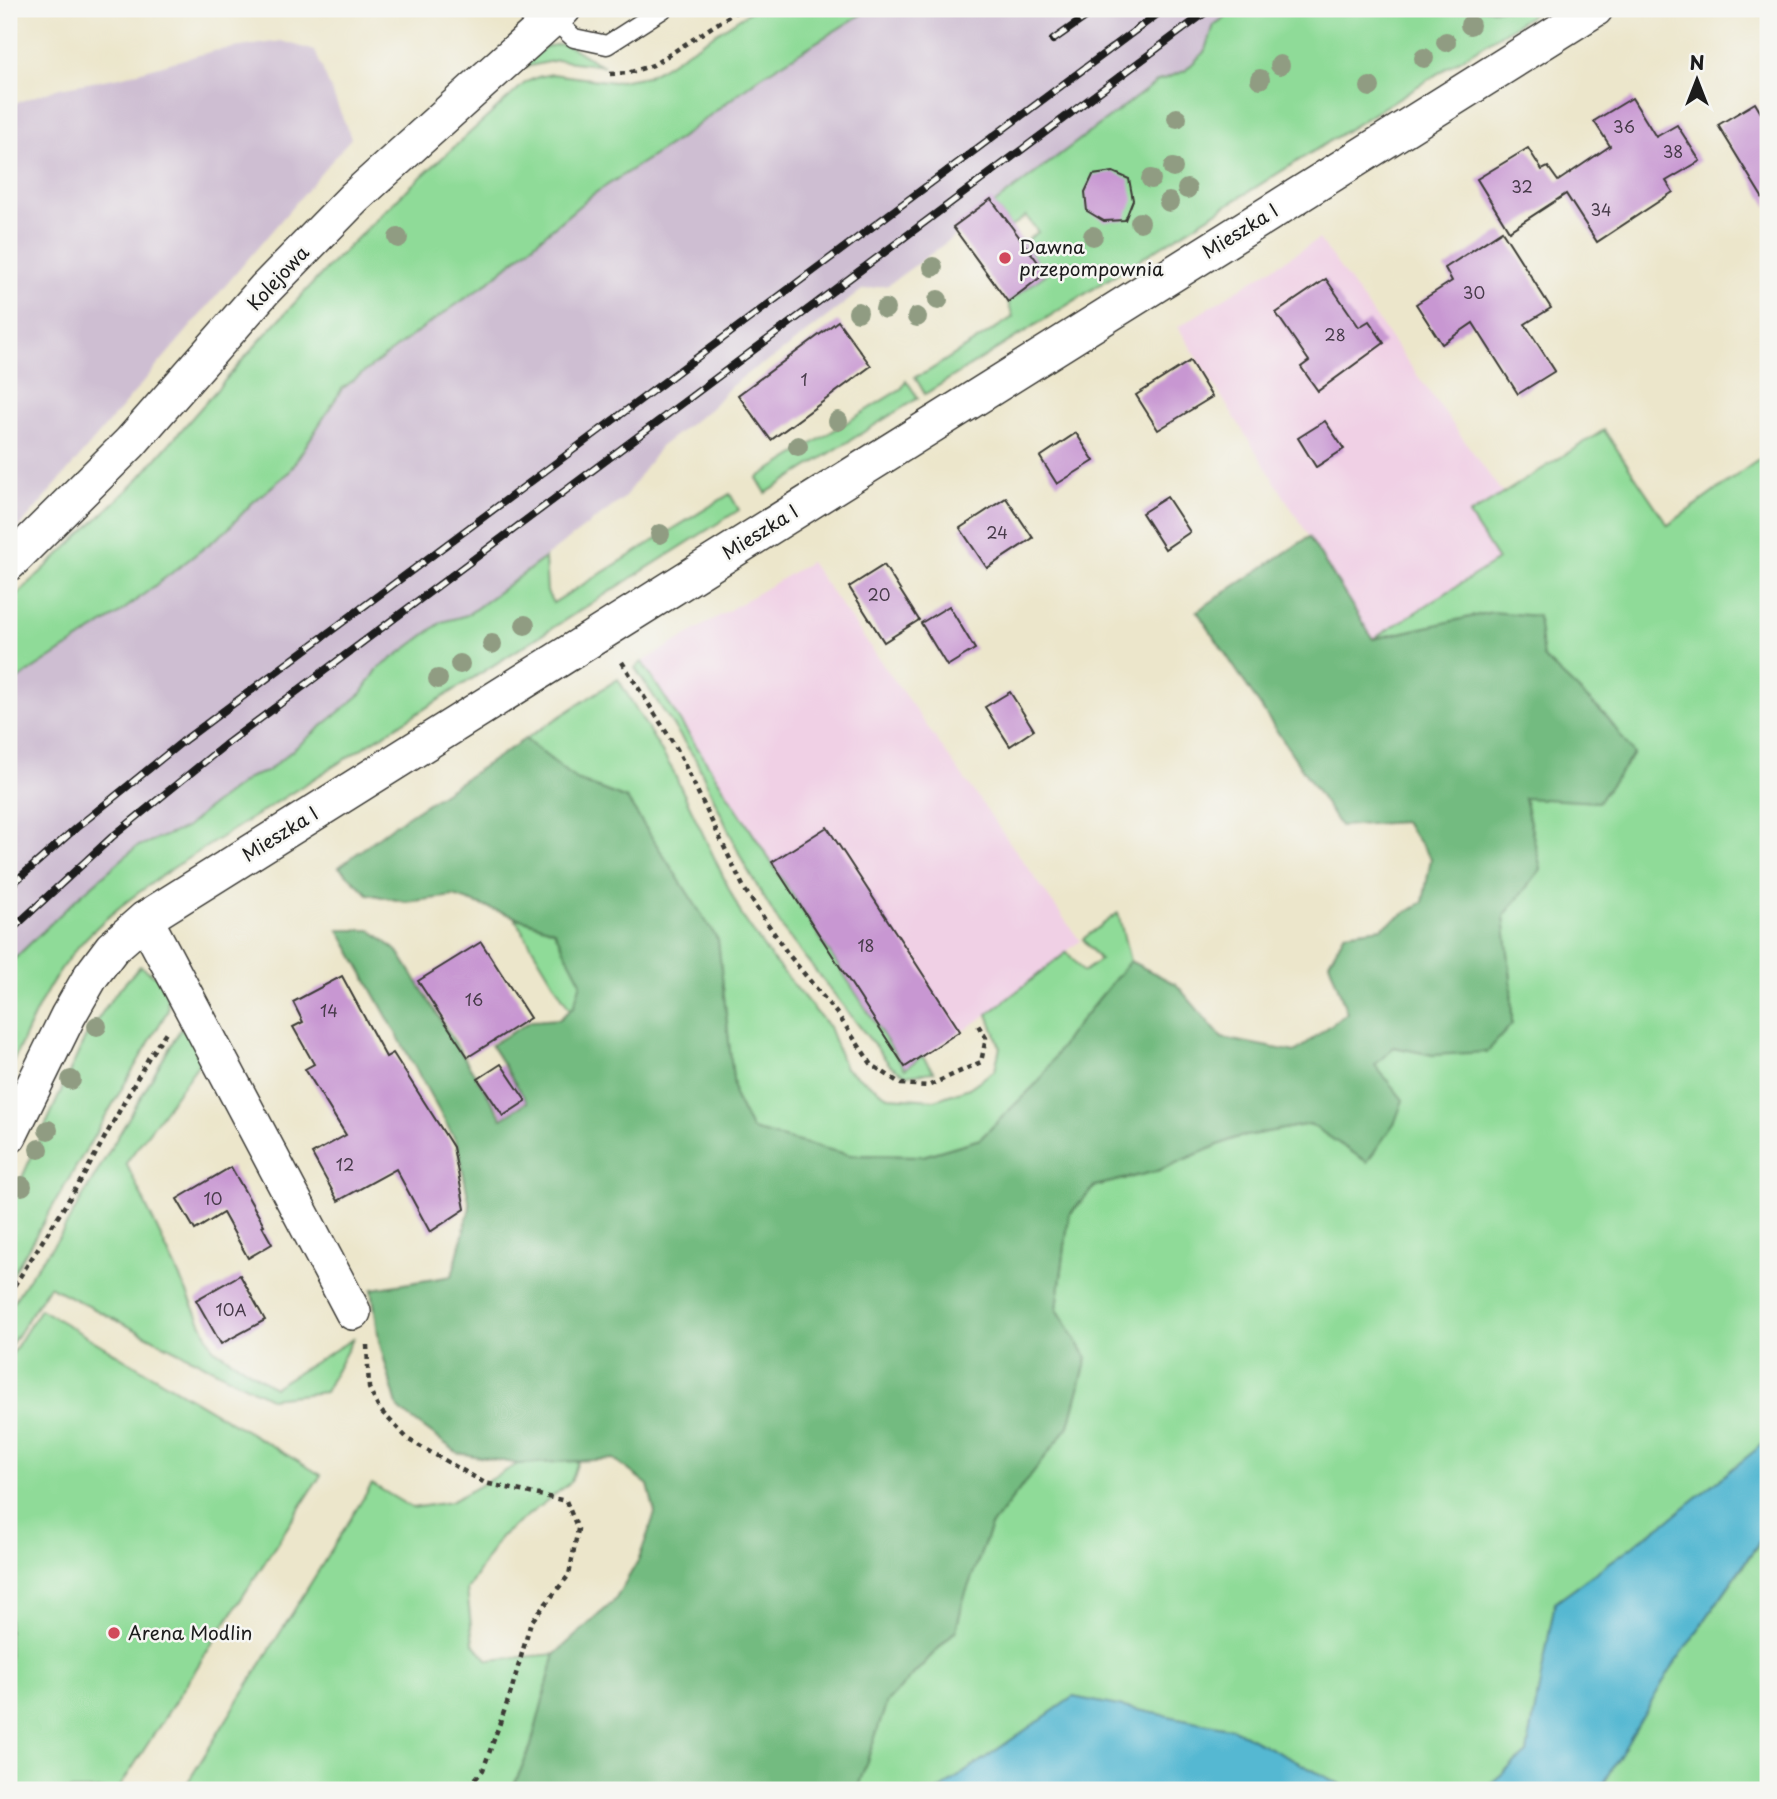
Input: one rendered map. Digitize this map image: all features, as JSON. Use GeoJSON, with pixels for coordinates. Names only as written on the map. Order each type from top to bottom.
{"type":"FeatureCollection","features":[{"type":"Feature","properties":{"kind":"street","name":"Mieszka I"},"geometry":{"type":"LineString","coordinates":[[9,1136],[68,1016],[91,976],[112,948],[145,919],[1595,9]]}},
{"type":"Feature","properties":{"kind":"street","name":"Kolejowa"},"geometry":{"type":"LineString","coordinates":[[9,563],[130,443],[265,289],[354,198],[557,13]]}},
{"type":"Feature","properties":{"kind":"street"},"geometry":{"type":"LineString","coordinates":[[145,919],[353,1312]]}},
{"type":"Feature","properties":{"kind":"lane"},"geometry":{"type":"LineString","coordinates":[[557,13],[574,38],[607,45],[663,9]]}},
{"type":"Feature","properties":{"kind":"path"},"geometry":{"type":"LineString","coordinates":[[602,73],[628,73],[653,65],[740,9]]}},
{"type":"Feature","properties":{"kind":"path"},"geometry":{"type":"LineString","coordinates":[[604,631],[677,749],[745,890],[788,954],[838,1015],[872,1065],[901,1084],[928,1086],[949,1078],[981,1062],[986,1038],[976,1022]]}},
{"type":"Feature","properties":{"kind":"path"},"geometry":{"type":"LineString","coordinates":[[9,1294],[83,1177],[149,1057],[188,999]]}},
{"type":"Feature","properties":{"kind":"path"},"geometry":{"type":"LineString","coordinates":[[353,1312],[367,1339],[369,1388],[379,1409],[409,1440],[485,1483],[566,1501],[579,1530],[569,1575],[531,1622],[510,1695],[483,1770],[466,1790]]}},
{"type":"Feature","properties":{"kind":"shaded area"},"geometry":{"type":"Polygon","coordinates":[[[870,9],[1237,9],[1215,25],[1206,50],[1184,71],[1158,81],[994,204],[953,227],[958,234],[888,285],[862,290],[775,357],[752,370],[730,387],[712,407],[660,447],[624,498],[467,615],[442,622],[377,670],[362,693],[266,772],[250,777],[186,828],[136,847],[75,900],[9,964],[9,685],[117,615],[226,531],[251,504],[289,472],[342,389],[486,284],[592,195],[679,139],[760,77],[870,9]]]}},
{"type":"Feature","properties":{"kind":"shaded area"},"geometry":{"type":"Polygon","coordinates":[[[282,41],[315,51],[351,138],[19,528],[9,536],[9,105],[60,88],[120,77],[213,51],[282,41]]]}},
{"type":"Feature","properties":{"kind":"shaded area"},"geometry":{"type":"Polygon","coordinates":[[[1319,239],[1503,494],[1469,516],[1499,560],[1373,639],[1178,327],[1319,239]]]}},
{"type":"Feature","properties":{"kind":"shaded area"},"geometry":{"type":"Polygon","coordinates":[[[810,562],[1080,941],[988,1014],[905,1069],[642,662],[810,562]]]}},
{"type":"Feature","properties":{"kind":"green space"},"geometry":{"type":"Polygon","coordinates":[[[754,9],[870,9],[760,77],[679,139],[592,195],[486,284],[342,389],[289,472],[251,504],[226,531],[117,615],[9,685],[9,602],[134,484],[263,337],[329,266],[400,196],[526,82],[552,74],[614,82],[647,76],[754,9]]]}},
{"type":"Feature","properties":{"kind":"green space"},"geometry":{"type":"Polygon","coordinates":[[[1237,9],[1541,9],[925,394],[915,377],[1013,317],[1008,302],[1046,274],[1023,243],[1038,232],[1026,216],[1011,227],[994,204],[1158,81],[1185,71],[1206,50],[1214,25],[1237,9]]]}},
{"type":"Feature","properties":{"kind":"green space"},"geometry":{"type":"Polygon","coordinates":[[[560,44],[571,47],[604,66],[558,60],[521,68],[545,47],[560,44]]]}},
{"type":"Feature","properties":{"kind":"green space"},"geometry":{"type":"Polygon","coordinates":[[[906,380],[918,398],[766,493],[757,478],[902,388],[906,380]]]}},
{"type":"Feature","properties":{"kind":"green space"},"geometry":{"type":"Polygon","coordinates":[[[1604,430],[1668,525],[1768,453],[1768,1440],[1670,1519],[1555,1602],[1527,1753],[1483,1790],[1351,1790],[1233,1729],[1073,1697],[939,1790],[857,1790],[887,1702],[956,1630],[964,1598],[991,1526],[1069,1426],[1087,1358],[1057,1309],[1069,1215],[1095,1186],[1157,1171],[1235,1138],[1310,1124],[1367,1162],[1403,1100],[1374,1065],[1393,1047],[1433,1055],[1512,1024],[1511,979],[1504,916],[1541,869],[1524,797],[1598,802],[1607,717],[1492,612],[1373,639],[1498,560],[1469,515],[1604,430]]]}},
{"type":"Feature","properties":{"kind":"green space"},"geometry":{"type":"Polygon","coordinates":[[[730,494],[739,510],[179,864],[116,910],[87,936],[55,978],[33,1017],[9,1071],[9,964],[75,900],[136,847],[186,828],[250,777],[266,772],[362,693],[377,670],[442,622],[467,615],[545,558],[547,592],[553,603],[730,494]]]}},
{"type":"Feature","properties":{"kind":"green space"},"geometry":{"type":"Polygon","coordinates":[[[1309,537],[1373,639],[1492,612],[1538,616],[1543,657],[1607,717],[1634,754],[1598,802],[1524,798],[1541,869],[1504,916],[1511,979],[1512,1024],[1487,1052],[1433,1055],[1394,1047],[1375,1065],[1403,1100],[1395,1122],[1367,1162],[1310,1124],[1235,1138],[1157,1171],[1095,1186],[1069,1215],[1057,1309],[1087,1358],[1069,1426],[991,1526],[964,1598],[956,1630],[887,1702],[857,1790],[512,1790],[531,1746],[555,1654],[615,1600],[639,1559],[655,1513],[648,1485],[614,1459],[518,1464],[458,1453],[398,1409],[379,1341],[372,1289],[452,1276],[470,1207],[458,1145],[339,930],[371,930],[399,953],[502,1118],[527,1102],[491,1045],[531,1021],[560,1019],[574,1006],[581,982],[554,930],[454,896],[406,902],[368,894],[339,867],[393,826],[525,739],[577,780],[627,799],[718,940],[735,1097],[752,1130],[850,1155],[923,1156],[980,1139],[1039,1081],[1068,1036],[1130,961],[1176,984],[1222,1038],[1295,1052],[1347,1013],[1329,962],[1345,933],[1381,928],[1423,902],[1431,858],[1404,822],[1340,826],[1197,611],[1309,537]]]}},
{"type":"Feature","properties":{"kind":"green space"},"geometry":{"type":"Polygon","coordinates":[[[642,662],[905,1069],[922,1056],[934,1072],[906,1075],[890,1065],[784,931],[744,864],[696,760],[635,668],[642,662]]]}},
{"type":"Feature","properties":{"kind":"green space"},"geometry":{"type":"Polygon","coordinates":[[[618,679],[672,769],[742,916],[772,959],[829,1027],[845,1068],[889,1097],[935,1100],[969,1088],[995,1070],[1000,1047],[988,1014],[1067,952],[1083,972],[1100,960],[1083,939],[1118,913],[1130,961],[1068,1036],[1039,1081],[980,1139],[923,1156],[850,1155],[752,1130],[735,1097],[718,940],[627,799],[577,780],[525,739],[618,679]]]}},
{"type":"Feature","properties":{"kind":"green space"},"geometry":{"type":"Polygon","coordinates":[[[514,917],[554,930],[581,982],[574,1006],[570,1010],[514,917]]]}},
{"type":"Feature","properties":{"kind":"green space"},"geometry":{"type":"Polygon","coordinates":[[[140,966],[163,983],[168,1010],[9,1281],[9,1199],[20,1182],[85,1038],[114,995],[140,966]]]}},
{"type":"Feature","properties":{"kind":"green space"},"geometry":{"type":"Polygon","coordinates":[[[181,1028],[205,1055],[126,1163],[213,1348],[274,1387],[353,1339],[325,1392],[270,1398],[49,1286],[9,1348],[9,1309],[60,1236],[181,1028]]]}},
{"type":"Feature","properties":{"kind":"green space","name":"Arena Modlin"},"geometry":{"type":"Polygon","coordinates":[[[40,1309],[321,1475],[118,1790],[9,1790],[9,1359],[40,1309]]]}},
{"type":"Feature","properties":{"kind":"green space"},"geometry":{"type":"Polygon","coordinates":[[[578,1461],[571,1482],[500,1537],[467,1590],[473,1643],[488,1660],[555,1654],[531,1746],[512,1790],[183,1790],[372,1484],[412,1508],[450,1502],[518,1464],[578,1461]]]}},
{"type":"Feature","properties":{"kind":"green space"},"geometry":{"type":"Polygon","coordinates":[[[1768,1534],[1768,1790],[1600,1790],[1670,1670],[1768,1534]]]}},
{"type":"Feature","properties":{"kind":"water"},"geometry":{"type":"Polygon","coordinates":[[[1768,1440],[1768,1534],[1761,1539],[1670,1670],[1600,1790],[1483,1790],[1527,1753],[1555,1602],[1670,1519],[1768,1440]]]}},
{"type":"Feature","properties":{"kind":"water"},"geometry":{"type":"Polygon","coordinates":[[[1073,1697],[1233,1729],[1351,1790],[939,1790],[1073,1697]]]}},
{"type":"Feature","properties":{"kind":"building"},"geometry":{"type":"Polygon","coordinates":[[[1632,98],[1656,137],[1677,125],[1700,161],[1666,181],[1673,192],[1597,242],[1566,194],[1509,231],[1477,179],[1528,148],[1542,170],[1548,167],[1558,181],[1610,146],[1594,121],[1632,98]]]}},
{"type":"Feature","properties":{"kind":"building"},"geometry":{"type":"Polygon","coordinates":[[[1755,103],[1768,125],[1768,207],[1718,125],[1755,103]]]}},
{"type":"Feature","properties":{"kind":"building"},"geometry":{"type":"Polygon","coordinates":[[[1113,172],[1129,179],[1133,200],[1125,220],[1104,221],[1087,211],[1085,192],[1093,175],[1113,172]]]}},
{"type":"Feature","properties":{"kind":"building","name":"Dawna przepompownia"},"geometry":{"type":"Polygon","coordinates":[[[991,199],[1046,273],[1008,302],[953,227],[991,199]]]}},
{"type":"Feature","properties":{"kind":"building"},"geometry":{"type":"Polygon","coordinates":[[[1502,231],[1551,308],[1525,324],[1555,371],[1518,394],[1473,323],[1442,344],[1416,304],[1452,281],[1445,268],[1502,231]]]}},
{"type":"Feature","properties":{"kind":"building"},"geometry":{"type":"Polygon","coordinates":[[[1326,279],[1359,327],[1369,321],[1384,343],[1318,391],[1301,367],[1309,361],[1276,313],[1326,279]]]}},
{"type":"Feature","properties":{"kind":"building"},"geometry":{"type":"Polygon","coordinates":[[[838,321],[871,366],[771,440],[738,395],[838,321]]]}},
{"type":"Feature","properties":{"kind":"building"},"geometry":{"type":"Polygon","coordinates":[[[1190,361],[1212,397],[1158,430],[1136,395],[1190,361]]]}},
{"type":"Feature","properties":{"kind":"building"},"geometry":{"type":"Polygon","coordinates":[[[1325,421],[1344,449],[1316,467],[1298,438],[1325,421]]]}},
{"type":"Feature","properties":{"kind":"building"},"geometry":{"type":"Polygon","coordinates":[[[1076,433],[1094,461],[1057,484],[1040,457],[1076,433]]]}},
{"type":"Feature","properties":{"kind":"building"},"geometry":{"type":"Polygon","coordinates":[[[1167,497],[1190,532],[1165,549],[1142,513],[1167,497]]]}},
{"type":"Feature","properties":{"kind":"building"},"geometry":{"type":"Polygon","coordinates":[[[1006,498],[1033,538],[987,568],[960,528],[1006,498]]]}},
{"type":"Feature","properties":{"kind":"building"},"geometry":{"type":"Polygon","coordinates":[[[884,565],[919,620],[884,642],[849,587],[884,565]]]}},
{"type":"Feature","properties":{"kind":"building"},"geometry":{"type":"Polygon","coordinates":[[[949,606],[975,649],[947,666],[921,623],[949,606]]]}},
{"type":"Feature","properties":{"kind":"building"},"geometry":{"type":"Polygon","coordinates":[[[1010,692],[1034,730],[1010,746],[985,707],[1010,692]]]}},
{"type":"Feature","properties":{"kind":"building"},"geometry":{"type":"Polygon","coordinates":[[[827,827],[960,1031],[905,1067],[772,862],[827,827]]]}},
{"type":"Feature","properties":{"kind":"building"},"geometry":{"type":"Polygon","coordinates":[[[481,942],[530,1018],[468,1057],[418,981],[481,942]]]}},
{"type":"Feature","properties":{"kind":"building"},"geometry":{"type":"Polygon","coordinates":[[[342,976],[386,1057],[393,1053],[453,1147],[465,1209],[430,1232],[396,1169],[338,1201],[312,1154],[346,1135],[305,1069],[314,1064],[293,1027],[303,1022],[293,1002],[342,976]]]}},
{"type":"Feature","properties":{"kind":"building"},"geometry":{"type":"Polygon","coordinates":[[[501,1064],[526,1101],[503,1116],[478,1079],[501,1064]]]}},
{"type":"Feature","properties":{"kind":"building"},"geometry":{"type":"Polygon","coordinates":[[[231,1167],[272,1244],[248,1258],[223,1213],[195,1230],[177,1199],[231,1167]]]}},
{"type":"Feature","properties":{"kind":"building"},"geometry":{"type":"Polygon","coordinates":[[[240,1275],[265,1320],[221,1344],[196,1300],[240,1275]]]}},
{"type":"Feature","properties":{"kind":"railway"},"geometry":{"type":"LineString","coordinates":[[1053,40],[1097,9]]}},
{"type":"Feature","properties":{"kind":"railway"},"geometry":{"type":"LineString","coordinates":[[9,887],[76,828],[182,742],[1164,9]]}},
{"type":"Feature","properties":{"kind":"railway"},"geometry":{"type":"LineString","coordinates":[[9,932],[112,837],[225,745],[1210,9]]}},
{"type":"Feature","properties":{"kind":"place","name":"Dawna przepompownia"},"geometry":{"type":"Point","coordinates":[1005,258]}},
{"type":"Feature","properties":{"kind":"place","name":"Arena Modlin"},"geometry":{"type":"Point","coordinates":[114,1633]}}]}
